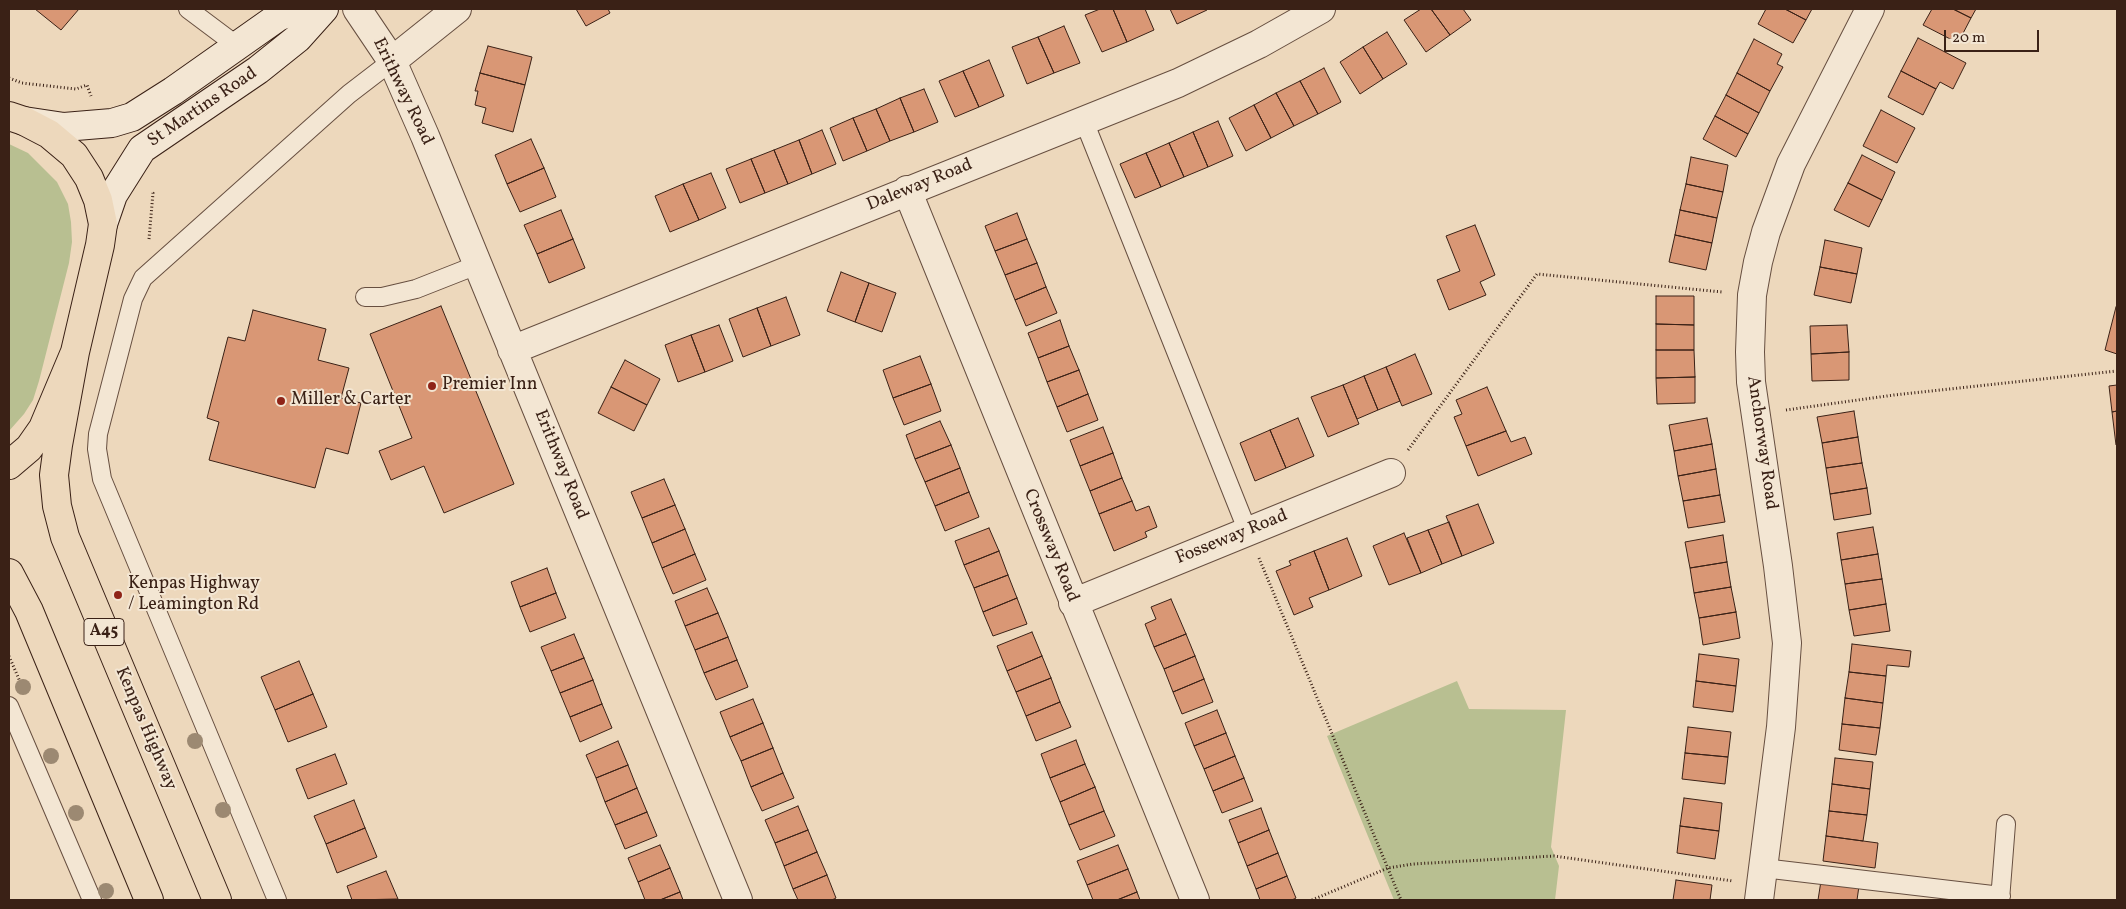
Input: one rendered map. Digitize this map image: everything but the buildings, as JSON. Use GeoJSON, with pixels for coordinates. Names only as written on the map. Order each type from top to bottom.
{"type":"FeatureCollection","features":[{"type":"Feature","properties":{"kind":"highway"},"geometry":{"type":"LineString","coordinates":[[9,465],[28,448],[43,428],[76,352],[103,224],[98,200],[89,178],[74,155],[49,134],[16,118]]}},
{"type":"Feature","properties":{"kind":"highway","name":"Kenpas Highway"},"geometry":{"type":"LineString","coordinates":[[76,352],[54,474],[57,506],[65,537],[217,900]]}},
{"type":"Feature","properties":{"kind":"highway"},"geometry":{"type":"LineString","coordinates":[[9,573],[29,611],[149,900]]}},
{"type":"Feature","properties":{"kind":"street","name":"St Martins Road"},"geometry":{"type":"LineString","coordinates":[[16,118],[64,126],[112,123],[132,117],[174,91],[236,45],[278,17],[295,9]]}},
{"type":"Feature","properties":{"kind":"street","name":"St Martins Road"},"geometry":{"type":"LineString","coordinates":[[103,224],[113,195],[142,149],[258,70],[298,38],[324,9]]}},
{"type":"Feature","properties":{"kind":"street","name":"Erithway Road"},"geometry":{"type":"LineString","coordinates":[[357,9],[392,61],[425,136],[738,900]]}},
{"type":"Feature","properties":{"kind":"street"},"geometry":{"type":"LineString","coordinates":[[392,61],[457,9]]}},
{"type":"Feature","properties":{"kind":"street","name":"Daleway Road"},"geometry":{"type":"LineString","coordinates":[[512,350],[1178,83],[1259,44],[1321,9]]}},
{"type":"Feature","properties":{"kind":"street","name":"Anchorway Road"},"geometry":{"type":"LineString","coordinates":[[1761,884],[1781,727],[1787,643],[1756,414],[1750,352],[1752,295],[1766,232],[1791,164],[1870,9]]}},
{"type":"Feature","properties":{"kind":"street","name":"Crossway Road"},"geometry":{"type":"LineString","coordinates":[[908,190],[1194,900]]}},
{"type":"Feature","properties":{"kind":"street","name":"Fosseway Road"},"geometry":{"type":"LineString","coordinates":[[1073,603],[1391,473]]}},
{"type":"Feature","properties":{"kind":"lane"},"geometry":{"type":"LineString","coordinates":[[188,9],[236,45]]}},
{"type":"Feature","properties":{"kind":"lane"},"geometry":{"type":"LineString","coordinates":[[277,900],[102,479],[97,449],[98,434],[133,299],[143,278],[349,94],[392,61]]}},
{"type":"Feature","properties":{"kind":"lane"},"geometry":{"type":"LineString","coordinates":[[1084,121],[1248,532]]}},
{"type":"Feature","properties":{"kind":"lane"},"geometry":{"type":"LineString","coordinates":[[365,297],[382,296],[416,289],[477,265]]}},
{"type":"Feature","properties":{"kind":"lane"},"geometry":{"type":"LineString","coordinates":[[9,706],[92,900]]}},
{"type":"Feature","properties":{"kind":"lane"},"geometry":{"type":"LineString","coordinates":[[1761,884],[2001,898],[2006,824]]}},
{"type":"Feature","properties":{"kind":"path"},"geometry":{"type":"LineString","coordinates":[[1391,473],[1537,274],[1752,295]]}},
{"type":"Feature","properties":{"kind":"path"},"geometry":{"type":"LineString","coordinates":[[1756,414],[1894,395],[2117,371]]}},
{"type":"Feature","properties":{"kind":"path"},"geometry":{"type":"LineString","coordinates":[[1248,532],[1401,900]]}},
{"type":"Feature","properties":{"kind":"path"},"geometry":{"type":"LineString","coordinates":[[9,656],[15,671]]}},
{"type":"Feature","properties":{"kind":"path"},"geometry":{"type":"LineString","coordinates":[[1312,900],[1388,868],[1413,864],[1554,856],[1761,884]]}},
{"type":"Feature","properties":{"kind":"green space"},"geometry":{"type":"Polygon","coordinates":[[[9,144],[28,153],[57,182],[68,204],[72,242],[69,263],[33,400],[9,431],[9,144]]]}},
{"type":"Feature","properties":{"kind":"green space"},"geometry":{"type":"Polygon","coordinates":[[[1457,681],[1469,709],[1566,710],[1551,847],[1559,866],[1555,900],[1394,900],[1327,736],[1457,681]]]}},
{"type":"Feature","properties":{"kind":"place","name":"Premier Inn"},"geometry":{"type":"Point","coordinates":[432,386]}},
{"type":"Feature","properties":{"kind":"place","name":"Miller & Carter"},"geometry":{"type":"Point","coordinates":[281,401]}},
{"type":"Feature","properties":{"kind":"place","name":"Kenpas Highway / Leamington Rd"},"geometry":{"type":"Point","coordinates":[118,595]}}]}
